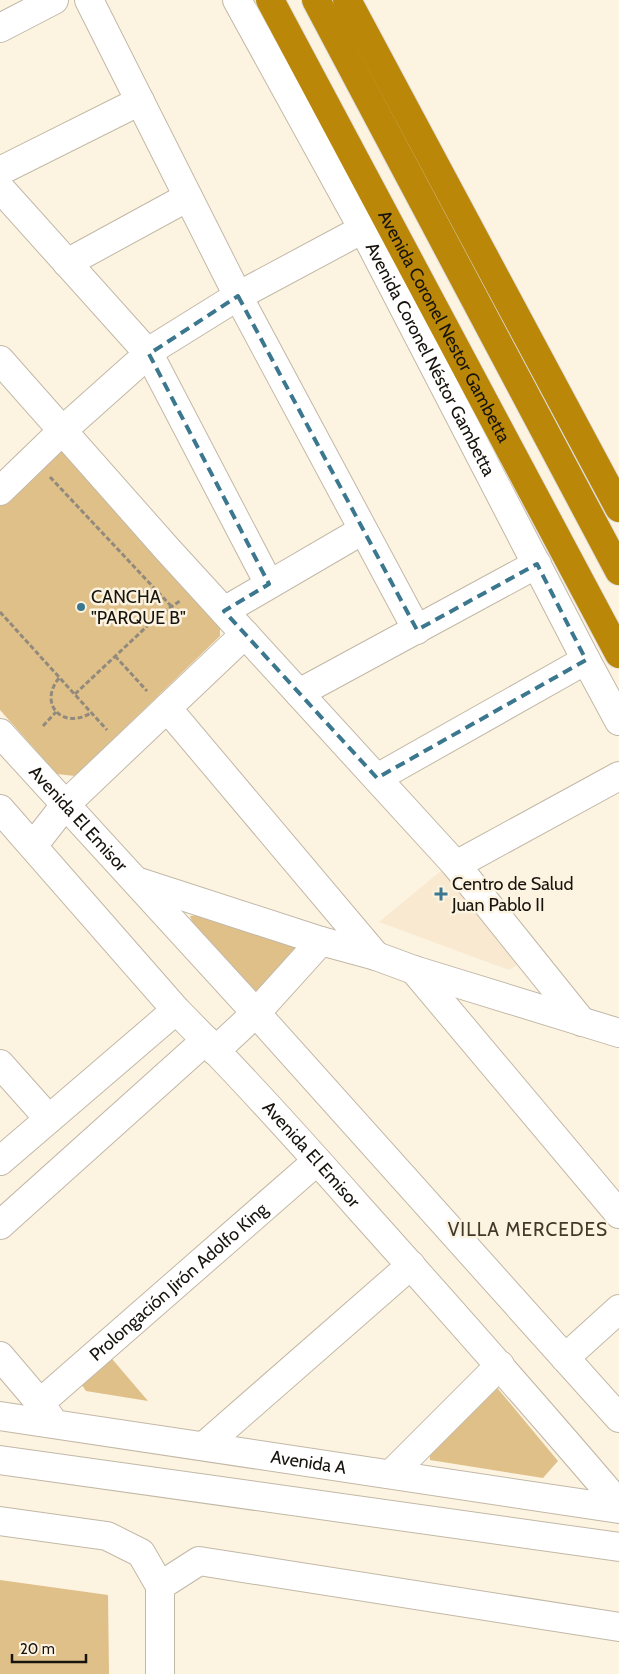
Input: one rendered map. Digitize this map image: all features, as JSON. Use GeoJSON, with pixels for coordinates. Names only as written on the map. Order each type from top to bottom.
{"type":"FeatureCollection","features":[{"type":"Feature","properties":{"kind":"highway","name":"Avenida Coronel Nestor Gambetta"},"geometry":{"type":"LineString","coordinates":[[270,0],[619,654]]}},
{"type":"Feature","properties":{"kind":"highway"},"geometry":{"type":"LineString","coordinates":[[316,0],[619,571]]}},
{"type":"Feature","properties":{"kind":"highway"},"geometry":{"type":"LineString","coordinates":[[348,0],[619,508]]}},
{"type":"Feature","properties":{"kind":"street"},"geometry":{"type":"LineString","coordinates":[[0,28],[54,0]]}},
{"type":"Feature","properties":{"kind":"street"},"geometry":{"type":"LineString","coordinates":[[89,0],[238,296],[417,630]]}},
{"type":"Feature","properties":{"kind":"street","name":"Avenida Coronel Néstor Gambetta"},"geometry":{"type":"LineString","coordinates":[[237,0],[363,229],[619,721]]}},
{"type":"Feature","properties":{"kind":"street"},"geometry":{"type":"LineString","coordinates":[[0,171],[140,101]]}},
{"type":"Feature","properties":{"kind":"street"},"geometry":{"type":"LineString","coordinates":[[0,188],[149,354],[270,584]]}},
{"type":"Feature","properties":{"kind":"street"},"geometry":{"type":"LineString","coordinates":[[67,263],[188,197]]}},
{"type":"Feature","properties":{"kind":"street"},"geometry":{"type":"LineString","coordinates":[[0,491],[63,430],[156,347],[238,296],[363,229]]}},
{"type":"Feature","properties":{"kind":"street"},"geometry":{"type":"LineString","coordinates":[[0,360],[224,611],[456,865],[582,1022]]}},
{"type":"Feature","properties":{"kind":"street"},"geometry":{"type":"LineString","coordinates":[[224,611],[363,530]]}},
{"type":"Feature","properties":{"kind":"street"},"geometry":{"type":"LineString","coordinates":[[299,693],[537,564]]}},
{"type":"Feature","properties":{"kind":"street"},"geometry":{"type":"LineString","coordinates":[[33,846],[65,805],[159,702],[245,634]]}},
{"type":"Feature","properties":{"kind":"street"},"geometry":{"type":"LineString","coordinates":[[377,778],[586,660]]}},
{"type":"Feature","properties":{"kind":"street"},"geometry":{"type":"LineString","coordinates":[[159,702],[376,956]]}},
{"type":"Feature","properties":{"kind":"street","name":"Avenida El Emisor"},"geometry":{"type":"LineString","coordinates":[[0,733],[256,1013],[619,1418]]}},
{"type":"Feature","properties":{"kind":"street"},"geometry":{"type":"LineString","coordinates":[[456,865],[619,776]]}},
{"type":"Feature","properties":{"kind":"street","name":"Avenida El Emisor"},"geometry":{"type":"LineString","coordinates":[[0,809],[176,1010],[317,1161],[500,1365],[619,1504]]}},
{"type":"Feature","properties":{"kind":"street"},"geometry":{"type":"LineString","coordinates":[[135,881],[321,941],[376,956],[414,970],[619,1032]]}},
{"type":"Feature","properties":{"kind":"street"},"geometry":{"type":"LineString","coordinates":[[0,1225],[210,1045],[256,1013],[321,941]]}},
{"type":"Feature","properties":{"kind":"street"},"geometry":{"type":"LineString","coordinates":[[414,970],[619,1214]]}},
{"type":"Feature","properties":{"kind":"street"},"geometry":{"type":"LineString","coordinates":[[0,1161],[176,1010]]}},
{"type":"Feature","properties":{"kind":"street"},"geometry":{"type":"LineString","coordinates":[[0,1064],[49,1119]]}},
{"type":"Feature","properties":{"kind":"street","name":"Prolongación Jirón Adolfo King"},"geometry":{"type":"LineString","coordinates":[[48,1414],[317,1161]]}},
{"type":"Feature","properties":{"kind":"street"},"geometry":{"type":"LineString","coordinates":[[204,1446],[411,1266]]}},
{"type":"Feature","properties":{"kind":"street"},"geometry":{"type":"LineString","coordinates":[[565,1358],[619,1309]]}},
{"type":"Feature","properties":{"kind":"street"},"geometry":{"type":"LineString","coordinates":[[0,1356],[48,1414]]}},
{"type":"Feature","properties":{"kind":"street"},"geometry":{"type":"LineString","coordinates":[[391,1474],[500,1365]]}},
{"type":"Feature","properties":{"kind":"street","name":"Avenida A"},"geometry":{"type":"LineString","coordinates":[[0,1416],[48,1414],[204,1446],[619,1509]]}},
{"type":"Feature","properties":{"kind":"street"},"geometry":{"type":"LineString","coordinates":[[0,1460],[619,1547]]}},
{"type":"Feature","properties":{"kind":"street"},"geometry":{"type":"LineString","coordinates":[[0,1521],[107,1536],[141,1553],[160,1586],[160,1674]]}},
{"type":"Feature","properties":{"kind":"street"},"geometry":{"type":"LineString","coordinates":[[160,1586],[199,1561],[619,1627]]}},
{"type":"Feature","properties":{"kind":"path"},"geometry":{"type":"LineString","coordinates":[[49,476],[171,606]]}},
{"type":"Feature","properties":{"kind":"path"},"geometry":{"type":"LineString","coordinates":[[75,694],[159,615],[171,606],[184,600]]}},
{"type":"Feature","properties":{"kind":"path"},"geometry":{"type":"LineString","coordinates":[[0,612],[110,734]]}},
{"type":"Feature","properties":{"kind":"path"},"geometry":{"type":"LineString","coordinates":[[115,656],[159,702]]}},
{"type":"Feature","properties":{"kind":"path"},"geometry":{"type":"LineString","coordinates":[[59,678],[53,685],[50,694],[56,712],[73,720],[83,718],[91,713]]}},
{"type":"Feature","properties":{"kind":"path"},"geometry":{"type":"LineString","coordinates":[[43,726],[56,712]]}},
{"type":"Feature","properties":{"kind":"highlighted area"},"geometry":{"type":"Polygon","coordinates":[[[238,296],[417,630],[537,564],[586,660],[377,778],[224,611],[269,584],[149,354],[238,296]]]}},
{"type":"Feature","properties":{"kind":"shaded area"},"geometry":{"type":"Polygon","coordinates":[[[59,444],[220,624],[220,636],[75,776],[57,774],[0,710],[0,498],[59,444]]]}},
{"type":"Feature","properties":{"kind":"shaded area","name":"Centro de Salud Juan Pablo II"},"geometry":{"type":"Polygon","coordinates":[[[447,866],[524,961],[509,970],[379,922],[447,866]]]}},
{"type":"Feature","properties":{"kind":"shaded area"},"geometry":{"type":"Polygon","coordinates":[[[198,915],[300,949],[262,998],[192,922],[190,916],[198,915]]]}},
{"type":"Feature","properties":{"kind":"shaded area"},"geometry":{"type":"Polygon","coordinates":[[[107,1353],[148,1401],[86,1391],[79,1381],[107,1353]]]}},
{"type":"Feature","properties":{"kind":"shaded area"},"geometry":{"type":"Polygon","coordinates":[[[494,1384],[558,1461],[543,1478],[430,1460],[429,1445],[494,1384]]]}},
{"type":"Feature","properties":{"kind":"shaded area"},"geometry":{"type":"Polygon","coordinates":[[[0,1580],[108,1595],[109,1674],[0,1674],[0,1580]]]}},
{"type":"Feature","properties":{"kind":"place","name":"CANCHA \"PARQUE B\""},"geometry":{"type":"Point","coordinates":[81,607]}},
{"type":"Feature","properties":{"kind":"place","name":"Centro de Salud Juan Pablo II"},"geometry":{"type":"Point","coordinates":[441,894]}},
{"type":"Feature","properties":{"kind":"district","name":"VILLA MERCEDES"},"geometry":{"type":"Point","coordinates":[528,1229]}}]}
